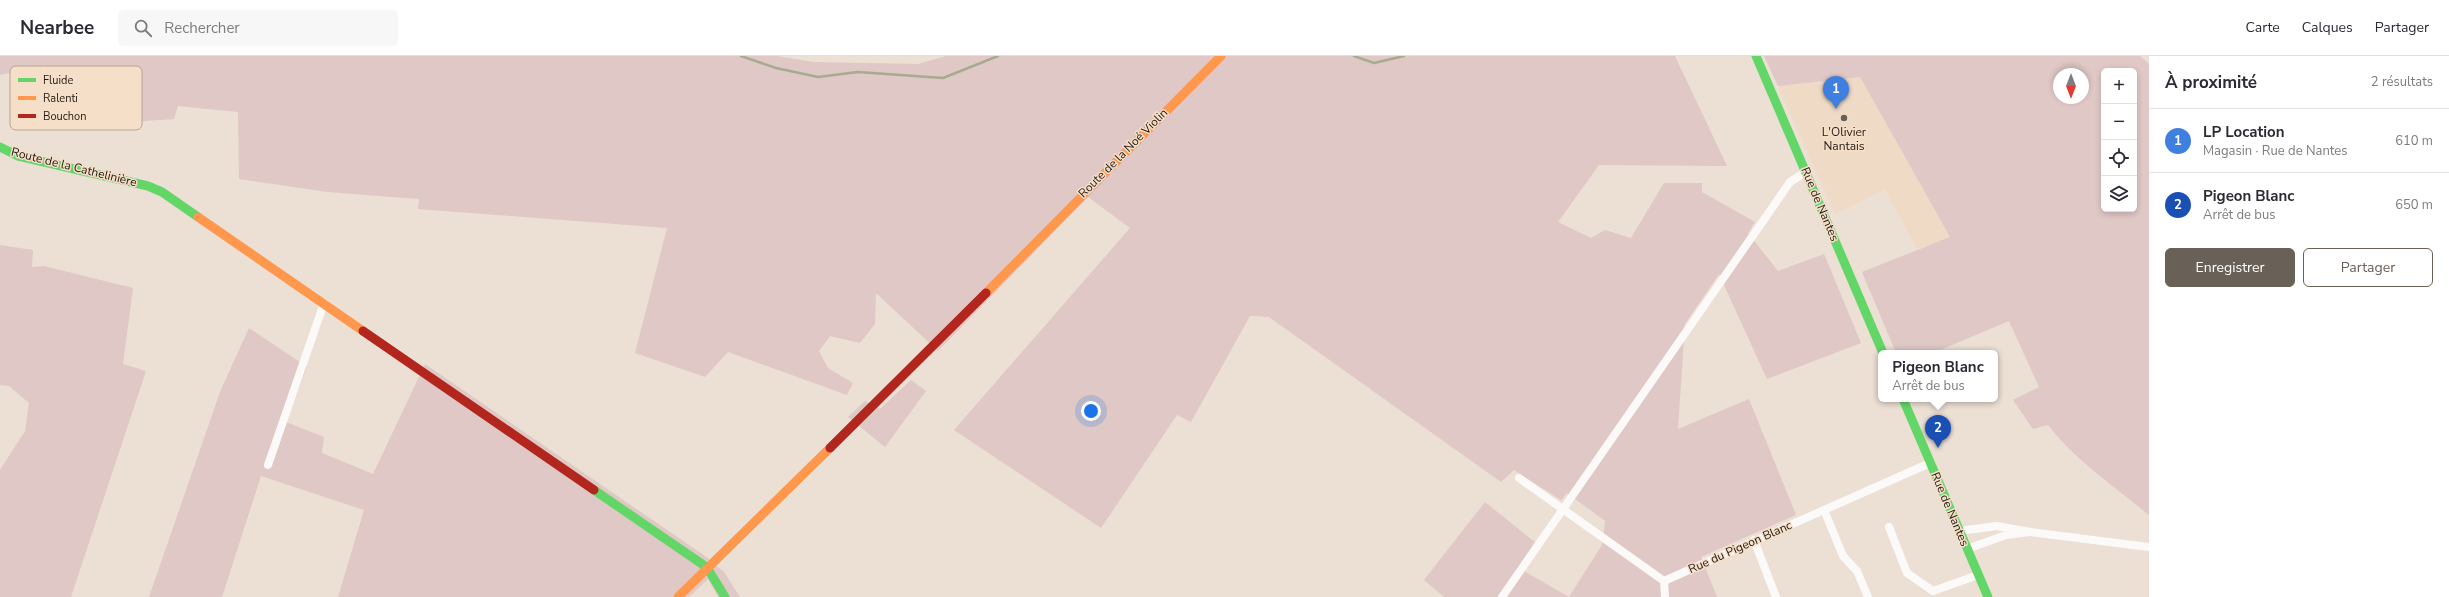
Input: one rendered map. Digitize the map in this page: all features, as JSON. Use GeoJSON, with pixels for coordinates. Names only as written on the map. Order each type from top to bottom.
{"type":"FeatureCollection","features":[{"type":"Feature","properties":{"kind":"street","name":"Route de la Noé Violin"},"geometry":{"type":"LineString","coordinates":[[678,597],[708,569],[1220,56]]}},
{"type":"Feature","properties":{"kind":"street","name":"Rue de Nantes"},"geometry":{"type":"LineString","coordinates":[[1756,56],[1882,350]]}},
{"type":"Feature","properties":{"kind":"street","name":"Route de la Cathelinière"},"geometry":{"type":"LineString","coordinates":[[0,147],[18,156],[148,186],[190,211],[708,569]]}},
{"type":"Feature","properties":{"kind":"street"},"geometry":{"type":"LineString","coordinates":[[1502,597],[1790,182],[1806,172]]}},
{"type":"Feature","properties":{"kind":"street"},"geometry":{"type":"LineString","coordinates":[[268,465],[324,303]]}},
{"type":"Feature","properties":{"kind":"street","name":"Rue de Nantes"},"geometry":{"type":"LineString","coordinates":[[1904,402],[1988,597]]}},
{"type":"Feature","properties":{"kind":"street","name":"Rue du Pigeon Blanc"},"geometry":{"type":"LineString","coordinates":[[1664,581],[1930,463]]}},
{"type":"Feature","properties":{"kind":"street"},"geometry":{"type":"LineString","coordinates":[[1519,478],[1664,581],[1665,597]]}},
{"type":"Feature","properties":{"kind":"street"},"geometry":{"type":"LineString","coordinates":[[1824,510],[1843,556],[1857,571],[1868,597]]}},
{"type":"Feature","properties":{"kind":"street"},"geometry":{"type":"LineString","coordinates":[[1959,530],[1997,526],[2030,532],[2149,547]]}},
{"type":"Feature","properties":{"kind":"street"},"geometry":{"type":"LineString","coordinates":[[1889,527],[1907,573],[1932,591],[1978,575]]}},
{"type":"Feature","properties":{"kind":"street"},"geometry":{"type":"LineString","coordinates":[[1967,550],[2006,535],[2030,532]]}},
{"type":"Feature","properties":{"kind":"street"},"geometry":{"type":"LineString","coordinates":[[1754,540],[1776,597]]}},
{"type":"Feature","properties":{"kind":"street"},"geometry":{"type":"LineString","coordinates":[[708,569],[725,597]]}},
{"type":"Feature","properties":{"kind":"shaded area"},"geometry":{"type":"Polygon","coordinates":[[[0,56],[777,56],[813,62],[918,64],[946,56],[1675,56],[1727,166],[1599,165],[1558,222],[1591,238],[1605,230],[1631,238],[1664,183],[1702,183],[1702,192],[1755,222],[1748,233],[1778,271],[1824,254],[1861,343],[1767,379],[1719,274],[1685,324],[1678,429],[1749,399],[1796,515],[1701,557],[1717,597],[1569,597],[1602,545],[1605,521],[1567,493],[1561,500],[1514,470],[1501,482],[1269,317],[1250,316],[1191,422],[1177,415],[1101,528],[954,430],[1130,228],[1088,197],[938,351],[876,293],[875,324],[860,343],[830,336],[819,351],[828,368],[853,383],[847,395],[728,352],[705,377],[635,353],[667,228],[418,209],[419,199],[328,192],[239,179],[238,112],[178,106],[174,119],[142,121],[142,66],[10,66],[10,73],[0,75],[0,56]]]}},
{"type":"Feature","properties":{"kind":"shaded area"},"geometry":{"type":"Polygon","coordinates":[[[1764,56],[2140,56],[2149,64],[2149,515],[2070,450],[2048,425],[2033,429],[2013,400],[2039,387],[2009,321],[1940,350],[1895,350],[1862,272],[1950,237],[1860,77],[1778,86],[1764,56]]]}},
{"type":"Feature","properties":{"kind":"shaded area"},"geometry":{"type":"Polygon","coordinates":[[[1860,77],[1951,238],[1917,249],[1885,189],[1835,214],[1778,86],[1860,77]]]}},
{"type":"Feature","properties":{"kind":"shaded area"},"geometry":{"type":"Polygon","coordinates":[[[0,245],[33,250],[32,267],[44,266],[133,288],[123,364],[146,371],[71,597],[0,597],[0,470],[25,431],[29,403],[9,386],[0,385],[0,245]]]}},
{"type":"Feature","properties":{"kind":"shaded area"},"geometry":{"type":"Polygon","coordinates":[[[249,328],[307,367],[286,422],[324,437],[322,453],[373,474],[425,364],[705,556],[724,572],[740,597],[718,597],[708,579],[689,597],[338,597],[364,510],[261,476],[222,597],[149,597],[220,392],[249,328]]]}},
{"type":"Feature","properties":{"kind":"shaded area"},"geometry":{"type":"Polygon","coordinates":[[[911,380],[926,391],[885,447],[848,417],[865,401],[880,409],[911,380]]]}},
{"type":"Feature","properties":{"kind":"shaded area"},"geometry":{"type":"Polygon","coordinates":[[[1485,502],[1536,543],[1519,568],[1569,597],[1444,597],[1424,580],[1485,502]]]}},
{"type":"Feature","properties":{"kind":"waterway"},"geometry":{"type":"LineString","coordinates":[[741,56],[776,68],[818,77],[858,72],[943,78],[998,56]]}},
{"type":"Feature","properties":{"kind":"waterway"},"geometry":{"type":"LineString","coordinates":[[1354,56],[1374,63],[1404,56]]}},
{"type":"Feature","properties":{"kind":"traffic: fast"},"geometry":{"type":"LineString","coordinates":[[1756,56],[1882,350]]}},
{"type":"Feature","properties":{"kind":"traffic: fast"},"geometry":{"type":"LineString","coordinates":[[0,147],[18,156],[148,186],[162,192],[198,217]]}},
{"type":"Feature","properties":{"kind":"traffic: fast"},"geometry":{"type":"LineString","coordinates":[[1904,402],[1988,597]]}},
{"type":"Feature","properties":{"kind":"traffic: fast"},"geometry":{"type":"LineString","coordinates":[[594,490],[702,564],[708,569],[725,597]]}},
{"type":"Feature","properties":{"kind":"traffic: slow"},"geometry":{"type":"LineString","coordinates":[[986,293],[1221,56]]}},
{"type":"Feature","properties":{"kind":"traffic: slow"},"geometry":{"type":"LineString","coordinates":[[198,217],[363,331]]}},
{"type":"Feature","properties":{"kind":"traffic: slow"},"geometry":{"type":"LineString","coordinates":[[678,597],[830,448]]}},
{"type":"Feature","properties":{"kind":"traffic: jam"},"geometry":{"type":"LineString","coordinates":[[830,448],[986,293]]}},
{"type":"Feature","properties":{"kind":"traffic: jam"},"geometry":{"type":"LineString","coordinates":[[363,331],[594,490]]}},
{"type":"Feature","properties":{"kind":"place","name":"LP Location"},"geometry":{"type":"Point","coordinates":[1836,109]}},
{"type":"Feature","properties":{"kind":"place","name":"L'Olivier Nantais"},"geometry":{"type":"Point","coordinates":[1844,118]}},
{"type":"Feature","properties":{"kind":"place","name":"Pigeon Blanc"},"geometry":{"type":"Point","coordinates":[1938,448]}}]}
